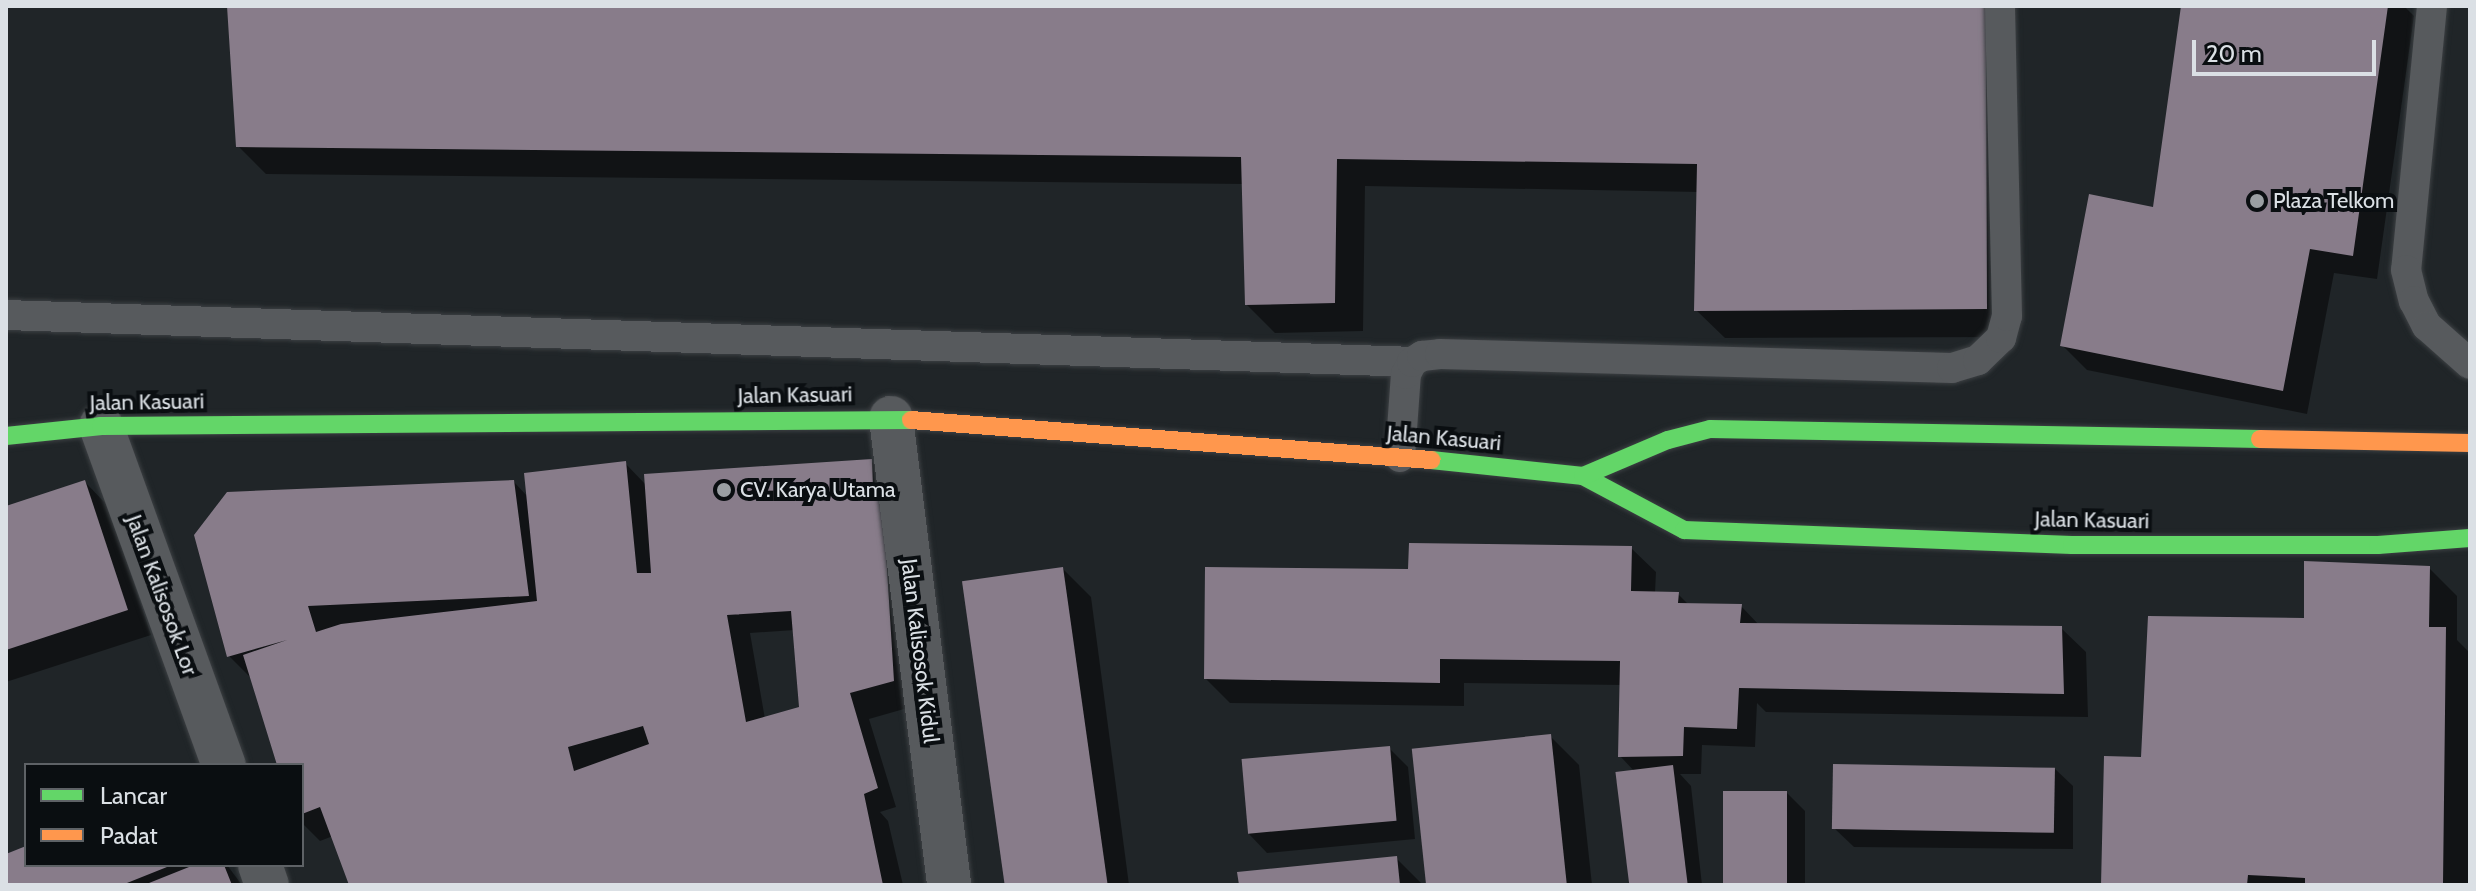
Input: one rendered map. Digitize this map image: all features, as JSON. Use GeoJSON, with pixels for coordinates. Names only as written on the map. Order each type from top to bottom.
{"type":"FeatureCollection","features":[{"type":"Feature","properties":{"kind":"street","name":"Jalan Kasuari"},"geometry":{"type":"LineString","coordinates":[[6,436],[101,426],[891,418],[1400,457],[1583,476],[1684,530],[2072,545],[2378,545],[2470,538]]}},
{"type":"Feature","properties":{"kind":"street","name":"Jalan Kalisosok Kidul"},"geometry":{"type":"LineString","coordinates":[[891,418],[949,885]]}},
{"type":"Feature","properties":{"kind":"street","name":"Jalan Kalisosok Lor"},"geometry":{"type":"LineString","coordinates":[[101,426],[223,763]]}},
{"type":"Feature","properties":{"kind":"street","name":"Jalan Kasuari"},"geometry":{"type":"LineString","coordinates":[[1583,476],[1668,440],[1710,429],[2470,443]]}},
{"type":"Feature","properties":{"kind":"lane"},"geometry":{"type":"LineString","coordinates":[[6,315],[1412,362],[1440,354],[1952,368],[1978,360],[2001,338],[2007,316],[2000,6]]}},
{"type":"Feature","properties":{"kind":"lane"},"geometry":{"type":"LineString","coordinates":[[2432,6],[2406,270],[2414,301],[2427,326],[2470,364]]}},
{"type":"Feature","properties":{"kind":"lane"},"geometry":{"type":"LineString","coordinates":[[1400,457],[1406,374],[1412,362]]}},
{"type":"Feature","properties":{"kind":"building"},"geometry":{"type":"Polygon","coordinates":[[[227,6],[1986,6],[1987,309],[1694,311],[1697,164],[1337,159],[1335,303],[1245,305],[1241,157],[236,147],[227,6]]]}},
{"type":"Feature","properties":{"kind":"building","name":"Plaza Telkom"},"geometry":{"type":"Polygon","coordinates":[[[2181,6],[2388,6],[2353,256],[2310,249],[2283,391],[2060,346],[2089,194],[2153,207],[2181,6]]]}},
{"type":"Feature","properties":{"kind":"building"},"geometry":{"type":"Polygon","coordinates":[[[872,459],[873,487],[882,488],[894,681],[850,693],[878,788],[864,794],[883,885],[349,885],[320,807],[304,813],[304,763],[276,763],[243,655],[287,640],[227,657],[194,535],[227,492],[514,480],[529,596],[308,606],[316,632],[341,624],[537,601],[524,473],[626,461],[637,573],[651,573],[644,474],[872,459]],[[791,611],[727,615],[746,722],[799,707],[791,611]],[[643,726],[568,747],[574,771],[649,744],[643,726]]]}},
{"type":"Feature","properties":{"kind":"building"},"geometry":{"type":"Polygon","coordinates":[[[85,480],[128,610],[6,650],[6,506],[85,480]]]}},
{"type":"Feature","properties":{"kind":"building"},"geometry":{"type":"Polygon","coordinates":[[[1409,543],[1632,546],[1631,591],[1679,592],[1678,603],[1742,604],[1740,623],[2062,626],[2064,694],[1739,688],[1737,729],[1684,727],[1683,756],[1618,757],[1620,661],[1440,659],[1440,683],[1204,679],[1205,567],[1408,569],[1409,543]]]}},
{"type":"Feature","properties":{"kind":"building"},"geometry":{"type":"Polygon","coordinates":[[[2304,561],[2430,566],[2429,627],[2446,627],[2443,885],[2305,885],[2305,878],[2248,875],[2247,885],[2101,885],[2104,756],[2141,757],[2148,616],[2304,618],[2304,561]]]}},
{"type":"Feature","properties":{"kind":"building"},"geometry":{"type":"Polygon","coordinates":[[[1063,567],[1108,885],[1005,885],[962,581],[1063,567]]]}},
{"type":"Feature","properties":{"kind":"building"},"geometry":{"type":"Polygon","coordinates":[[[1551,734],[1567,885],[1426,885],[1412,749],[1551,734]]]}},
{"type":"Feature","properties":{"kind":"building"},"geometry":{"type":"Polygon","coordinates":[[[1390,746],[1397,821],[1248,834],[1242,759],[1390,746]]]}},
{"type":"Feature","properties":{"kind":"building"},"geometry":{"type":"Polygon","coordinates":[[[1833,764],[2055,768],[2054,833],[1832,829],[1833,764]]]}},
{"type":"Feature","properties":{"kind":"building"},"geometry":{"type":"Polygon","coordinates":[[[1673,765],[1688,885],[1629,885],[1615,772],[1673,765]]]}},
{"type":"Feature","properties":{"kind":"building"},"geometry":{"type":"Polygon","coordinates":[[[1723,791],[1787,791],[1787,885],[1723,885],[1723,791]]]}},
{"type":"Feature","properties":{"kind":"building"},"geometry":{"type":"Polygon","coordinates":[[[24,847],[24,867],[167,867],[122,885],[8,885],[6,854],[24,847]]]}},
{"type":"Feature","properties":{"kind":"building"},"geometry":{"type":"Polygon","coordinates":[[[1397,856],[1400,885],[1239,885],[1237,872],[1397,856]]]}},
{"type":"Feature","properties":{"kind":"building"},"geometry":{"type":"Polygon","coordinates":[[[189,867],[225,867],[232,885],[144,885],[189,867]]]}},
{"type":"Feature","properties":{"kind":"traffic: fast"},"geometry":{"type":"LineString","coordinates":[[6,436],[101,426],[911,420]]}},
{"type":"Feature","properties":{"kind":"traffic: fast"},"geometry":{"type":"LineString","coordinates":[[1583,476],[1668,440],[1710,429],[2260,439]]}},
{"type":"Feature","properties":{"kind":"traffic: fast"},"geometry":{"type":"LineString","coordinates":[[1431,460],[1583,476],[1684,530],[2072,545],[2378,545],[2470,538]]}},
{"type":"Feature","properties":{"kind":"traffic: slow"},"geometry":{"type":"LineString","coordinates":[[911,420],[1431,460]]}},
{"type":"Feature","properties":{"kind":"traffic: slow"},"geometry":{"type":"LineString","coordinates":[[2260,439],[2470,443]]}},
{"type":"Feature","properties":{"kind":"place","name":"Plaza Telkom"},"geometry":{"type":"Point","coordinates":[2257,201]}},
{"type":"Feature","properties":{"kind":"place","name":"CV. Karya Utama"},"geometry":{"type":"Point","coordinates":[724,490]}}]}
